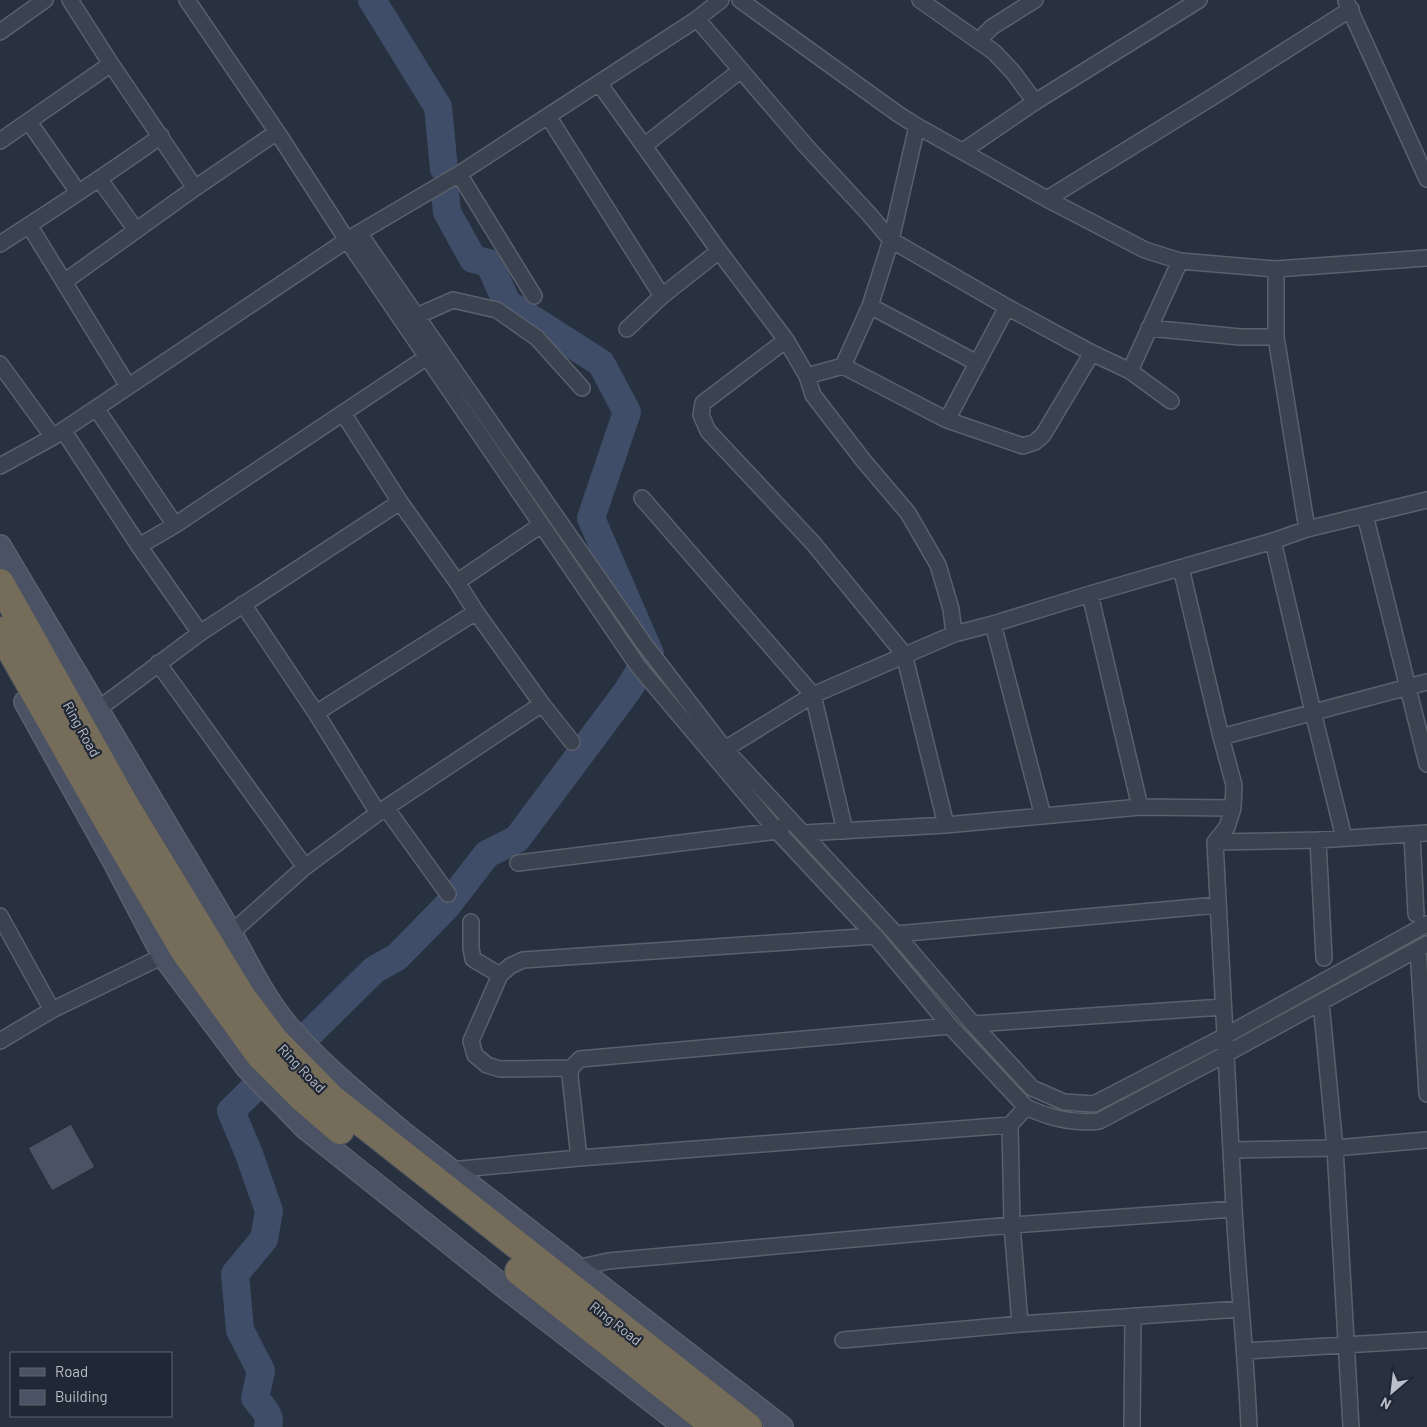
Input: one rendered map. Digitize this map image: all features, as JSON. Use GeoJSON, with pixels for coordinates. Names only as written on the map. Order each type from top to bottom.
{"type":"FeatureCollection","features":[{"type":"Feature","properties":{"kind":"highway","name":"Ring Road"},"geometry":{"type":"LineString","coordinates":[[0,583],[126,806],[241,996],[267,1047]]}},
{"type":"Feature","properties":{"kind":"highway","name":"Ring Road"},"geometry":{"type":"LineString","coordinates":[[0,630],[108,821],[184,950],[267,1047],[310,1092],[716,1427]]}},
{"type":"Feature","properties":{"kind":"highway","name":"Ring Road"},"geometry":{"type":"LineString","coordinates":[[310,1092],[332,1099],[748,1427]]}},
{"type":"Feature","properties":{"kind":"street"},"geometry":{"type":"LineString","coordinates":[[0,32],[45,0]]}},
{"type":"Feature","properties":{"kind":"street"},"geometry":{"type":"LineString","coordinates":[[70,0],[196,188]]}},
{"type":"Feature","properties":{"kind":"street"},"geometry":{"type":"LineString","coordinates":[[187,0],[277,132],[353,236],[417,316],[645,645],[725,749],[896,934],[973,1024],[1032,1088],[1064,1102],[1094,1104],[1225,1036],[1421,919],[1420,834],[1318,840],[1215,842]]}},
{"type":"Feature","properties":{"kind":"street"},"geometry":{"type":"LineString","coordinates":[[0,466],[58,434],[353,236],[458,174],[697,19],[721,0]]}},
{"type":"Feature","properties":{"kind":"street"},"geometry":{"type":"LineString","coordinates":[[740,0],[916,126],[1145,250],[1180,261],[1276,269],[1427,258]]}},
{"type":"Feature","properties":{"kind":"street"},"geometry":{"type":"LineString","coordinates":[[920,0],[994,52],[1013,72],[1035,102]]}},
{"type":"Feature","properties":{"kind":"street"},"geometry":{"type":"LineString","coordinates":[[978,41],[992,27],[1035,0]]}},
{"type":"Feature","properties":{"kind":"street"},"geometry":{"type":"LineString","coordinates":[[963,151],[1035,102],[1198,0]]}},
{"type":"Feature","properties":{"kind":"street"},"geometry":{"type":"LineString","coordinates":[[1047,198],[1214,96],[1348,4],[1427,180]]}},
{"type":"Feature","properties":{"kind":"street"},"geometry":{"type":"LineString","coordinates":[[697,19],[806,146],[868,212],[891,240],[1008,307],[1092,353],[1130,371],[1171,401]]}},
{"type":"Feature","properties":{"kind":"street"},"geometry":{"type":"LineString","coordinates":[[0,141],[112,64]]}},
{"type":"Feature","properties":{"kind":"street"},"geometry":{"type":"LineString","coordinates":[[645,145],[741,70]]}},
{"type":"Feature","properties":{"kind":"street"},"geometry":{"type":"LineString","coordinates":[[599,83],[719,251],[786,340],[808,376],[813,395],[863,460],[908,513],[938,565],[951,609],[954,634]]}},
{"type":"Feature","properties":{"kind":"street"},"geometry":{"type":"LineString","coordinates":[[548,116],[662,296]]}},
{"type":"Feature","properties":{"kind":"street"},"geometry":{"type":"LineString","coordinates":[[29,122],[78,192]]}},
{"type":"Feature","properties":{"kind":"street"},"geometry":{"type":"LineString","coordinates":[[843,366],[870,306],[891,240],[916,126]]}},
{"type":"Feature","properties":{"kind":"street"},"geometry":{"type":"LineString","coordinates":[[64,282],[277,132]]}},
{"type":"Feature","properties":{"kind":"street"},"geometry":{"type":"LineString","coordinates":[[0,244],[78,192],[100,180],[161,136]]}},
{"type":"Feature","properties":{"kind":"street"},"geometry":{"type":"LineString","coordinates":[[458,174],[534,296]]}},
{"type":"Feature","properties":{"kind":"street"},"geometry":{"type":"LineString","coordinates":[[100,180],[136,230]]}},
{"type":"Feature","properties":{"kind":"street"},"geometry":{"type":"LineString","coordinates":[[29,226],[128,386]]}},
{"type":"Feature","properties":{"kind":"street"},"geometry":{"type":"LineString","coordinates":[[353,236],[427,357],[638,666],[777,831],[875,936],[950,1026],[1026,1108],[1058,1119],[1099,1121],[1226,1054],[1422,946],[1427,1094]]}},
{"type":"Feature","properties":{"kind":"street"},"geometry":{"type":"LineString","coordinates":[[627,329],[662,296],[719,251]]}},
{"type":"Feature","properties":{"kind":"street"},"geometry":{"type":"LineString","coordinates":[[1130,371],[1180,261]]}},
{"type":"Feature","properties":{"kind":"street"},"geometry":{"type":"LineString","coordinates":[[1276,269],[1276,336],[1307,529]]}},
{"type":"Feature","properties":{"kind":"street"},"geometry":{"type":"LineString","coordinates":[[417,316],[453,300],[497,310],[537,338],[582,388]]}},
{"type":"Feature","properties":{"kind":"street"},"geometry":{"type":"LineString","coordinates":[[870,306],[977,363]]}},
{"type":"Feature","properties":{"kind":"street"},"geometry":{"type":"LineString","coordinates":[[947,420],[1008,307]]}},
{"type":"Feature","properties":{"kind":"street"},"geometry":{"type":"LineString","coordinates":[[1149,328],[1240,337],[1276,336]]}},
{"type":"Feature","properties":{"kind":"street"},"geometry":{"type":"LineString","coordinates":[[786,340],[704,403],[701,415],[708,431],[812,543],[904,654],[946,825]]}},
{"type":"Feature","properties":{"kind":"street"},"geometry":{"type":"LineString","coordinates":[[808,376],[843,366],[947,420],[1023,446],[1036,442],[1043,435],[1092,353]]}},
{"type":"Feature","properties":{"kind":"street"},"geometry":{"type":"LineString","coordinates":[[139,546],[175,525],[427,357]]}},
{"type":"Feature","properties":{"kind":"street"},"geometry":{"type":"LineString","coordinates":[[0,364],[58,434],[200,633]]}},
{"type":"Feature","properties":{"kind":"street"},"geometry":{"type":"LineString","coordinates":[[96,408],[175,525]]}},
{"type":"Feature","properties":{"kind":"street"},"geometry":{"type":"LineString","coordinates":[[344,413],[400,502],[476,612],[542,704],[572,742]]}},
{"type":"Feature","properties":{"kind":"street"},"geometry":{"type":"LineString","coordinates":[[642,498],[813,695],[845,830]]}},
{"type":"Feature","properties":{"kind":"street"},"geometry":{"type":"LineString","coordinates":[[725,749],[813,695],[954,634],[994,624],[1273,541],[1307,529],[1427,500]]}},
{"type":"Feature","properties":{"kind":"street"},"geometry":{"type":"LineString","coordinates":[[97,710],[200,633],[400,502]]}},
{"type":"Feature","properties":{"kind":"street"},"geometry":{"type":"LineString","coordinates":[[1365,515],[1427,764]]}},
{"type":"Feature","properties":{"kind":"street"},"geometry":{"type":"LineString","coordinates":[[457,582],[541,525]]}},
{"type":"Feature","properties":{"kind":"street"},"geometry":{"type":"LineString","coordinates":[[1273,541],[1344,838]]}},
{"type":"Feature","properties":{"kind":"street"},"geometry":{"type":"LineString","coordinates":[[0,546],[231,933],[259,985],[267,1047]]}},
{"type":"Feature","properties":{"kind":"street"},"geometry":{"type":"LineString","coordinates":[[1181,568],[1220,737],[1234,785],[1233,808],[1227,827],[1215,842],[1234,1209],[1249,1427]]}},
{"type":"Feature","properties":{"kind":"street"},"geometry":{"type":"LineString","coordinates":[[1090,594],[1140,807]]}},
{"type":"Feature","properties":{"kind":"street"},"geometry":{"type":"LineString","coordinates":[[243,604],[382,811],[448,894]]}},
{"type":"Feature","properties":{"kind":"street"},"geometry":{"type":"LineString","coordinates":[[316,713],[476,612]]}},
{"type":"Feature","properties":{"kind":"street"},"geometry":{"type":"LineString","coordinates":[[994,624],[1043,816]]}},
{"type":"Feature","properties":{"kind":"street"},"geometry":{"type":"LineString","coordinates":[[0,658],[114,862],[163,956],[267,1047],[310,1092],[357,1095],[450,1170],[782,1427]]}},
{"type":"Feature","properties":{"kind":"street"},"geometry":{"type":"LineString","coordinates":[[158,663],[305,868]]}},
{"type":"Feature","properties":{"kind":"street"},"geometry":{"type":"LineString","coordinates":[[1220,737],[1427,682]]}},
{"type":"Feature","properties":{"kind":"street"},"geometry":{"type":"LineString","coordinates":[[231,933],[305,868],[382,811],[542,704]]}},
{"type":"Feature","properties":{"kind":"street"},"geometry":{"type":"LineString","coordinates":[[804,833],[946,825],[1140,807],[1233,808]]}},
{"type":"Feature","properties":{"kind":"street"},"geometry":{"type":"LineString","coordinates":[[518,863],[777,831],[791,819]]}},
{"type":"Feature","properties":{"kind":"street"},"geometry":{"type":"LineString","coordinates":[[1318,840],[1324,958]]}},
{"type":"Feature","properties":{"kind":"street"},"geometry":{"type":"LineString","coordinates":[[896,934],[1218,905]]}},
{"type":"Feature","properties":{"kind":"street"},"geometry":{"type":"LineString","coordinates":[[0,916],[52,1010]]}},
{"type":"Feature","properties":{"kind":"street"},"geometry":{"type":"LineString","coordinates":[[472,922],[471,948],[473,958],[500,975]]}},
{"type":"Feature","properties":{"kind":"street"},"geometry":{"type":"LineString","coordinates":[[571,1068],[500,1069],[487,1065],[475,1055],[471,1041],[500,975],[510,966],[523,960],[875,936]]}},
{"type":"Feature","properties":{"kind":"street"},"geometry":{"type":"LineString","coordinates":[[0,1041],[52,1010],[163,956]]}},
{"type":"Feature","properties":{"kind":"street"},"geometry":{"type":"LineString","coordinates":[[1321,1002],[1335,1148],[1351,1427]]}},
{"type":"Feature","properties":{"kind":"street"},"geometry":{"type":"LineString","coordinates":[[973,1024],[1223,1007]]}},
{"type":"Feature","properties":{"kind":"street"},"geometry":{"type":"LineString","coordinates":[[579,1158],[570,1076],[571,1068],[580,1059],[950,1026]]}},
{"type":"Feature","properties":{"kind":"street"},"geometry":{"type":"LineString","coordinates":[[310,1092],[304,1127],[685,1427]]}},
{"type":"Feature","properties":{"kind":"street"},"geometry":{"type":"LineString","coordinates":[[450,1170],[579,1158],[1010,1125],[1026,1108]]}},
{"type":"Feature","properties":{"kind":"street"},"geometry":{"type":"LineString","coordinates":[[1010,1125],[1012,1225],[1020,1324]]}},
{"type":"Feature","properties":{"kind":"street"},"geometry":{"type":"LineString","coordinates":[[1231,1150],[1335,1148],[1427,1140]]}},
{"type":"Feature","properties":{"kind":"street"},"geometry":{"type":"LineString","coordinates":[[577,1268],[608,1261],[1012,1225],[1234,1209]]}},
{"type":"Feature","properties":{"kind":"street"},"geometry":{"type":"LineString","coordinates":[[842,1340],[1020,1324],[1241,1309]]}},
{"type":"Feature","properties":{"kind":"street"},"geometry":{"type":"LineString","coordinates":[[1132,1427],[1133,1316]]}},
{"type":"Feature","properties":{"kind":"street"},"geometry":{"type":"LineString","coordinates":[[1245,1350],[1427,1340]]}},
{"type":"Feature","properties":{"kind":"building"},"geometry":{"type":"Polygon","coordinates":[[[71,1124],[95,1167],[52,1191],[28,1148],[71,1124]]]}},
{"type":"Feature","properties":{"kind":"waterway"},"geometry":{"type":"LineString","coordinates":[[372,0],[438,107],[444,169]]}},
{"type":"Feature","properties":{"kind":"waterway"},"geometry":{"type":"LineString","coordinates":[[268,1427],[269,1419],[255,1398],[261,1371],[240,1330],[235,1274],[264,1239],[269,1211],[249,1154],[231,1111],[374,970],[397,957],[446,907],[487,854],[517,839],[628,690],[650,654],[591,518],[627,412],[601,363],[507,303],[489,263],[473,259],[447,212],[445,192]]}}]}
